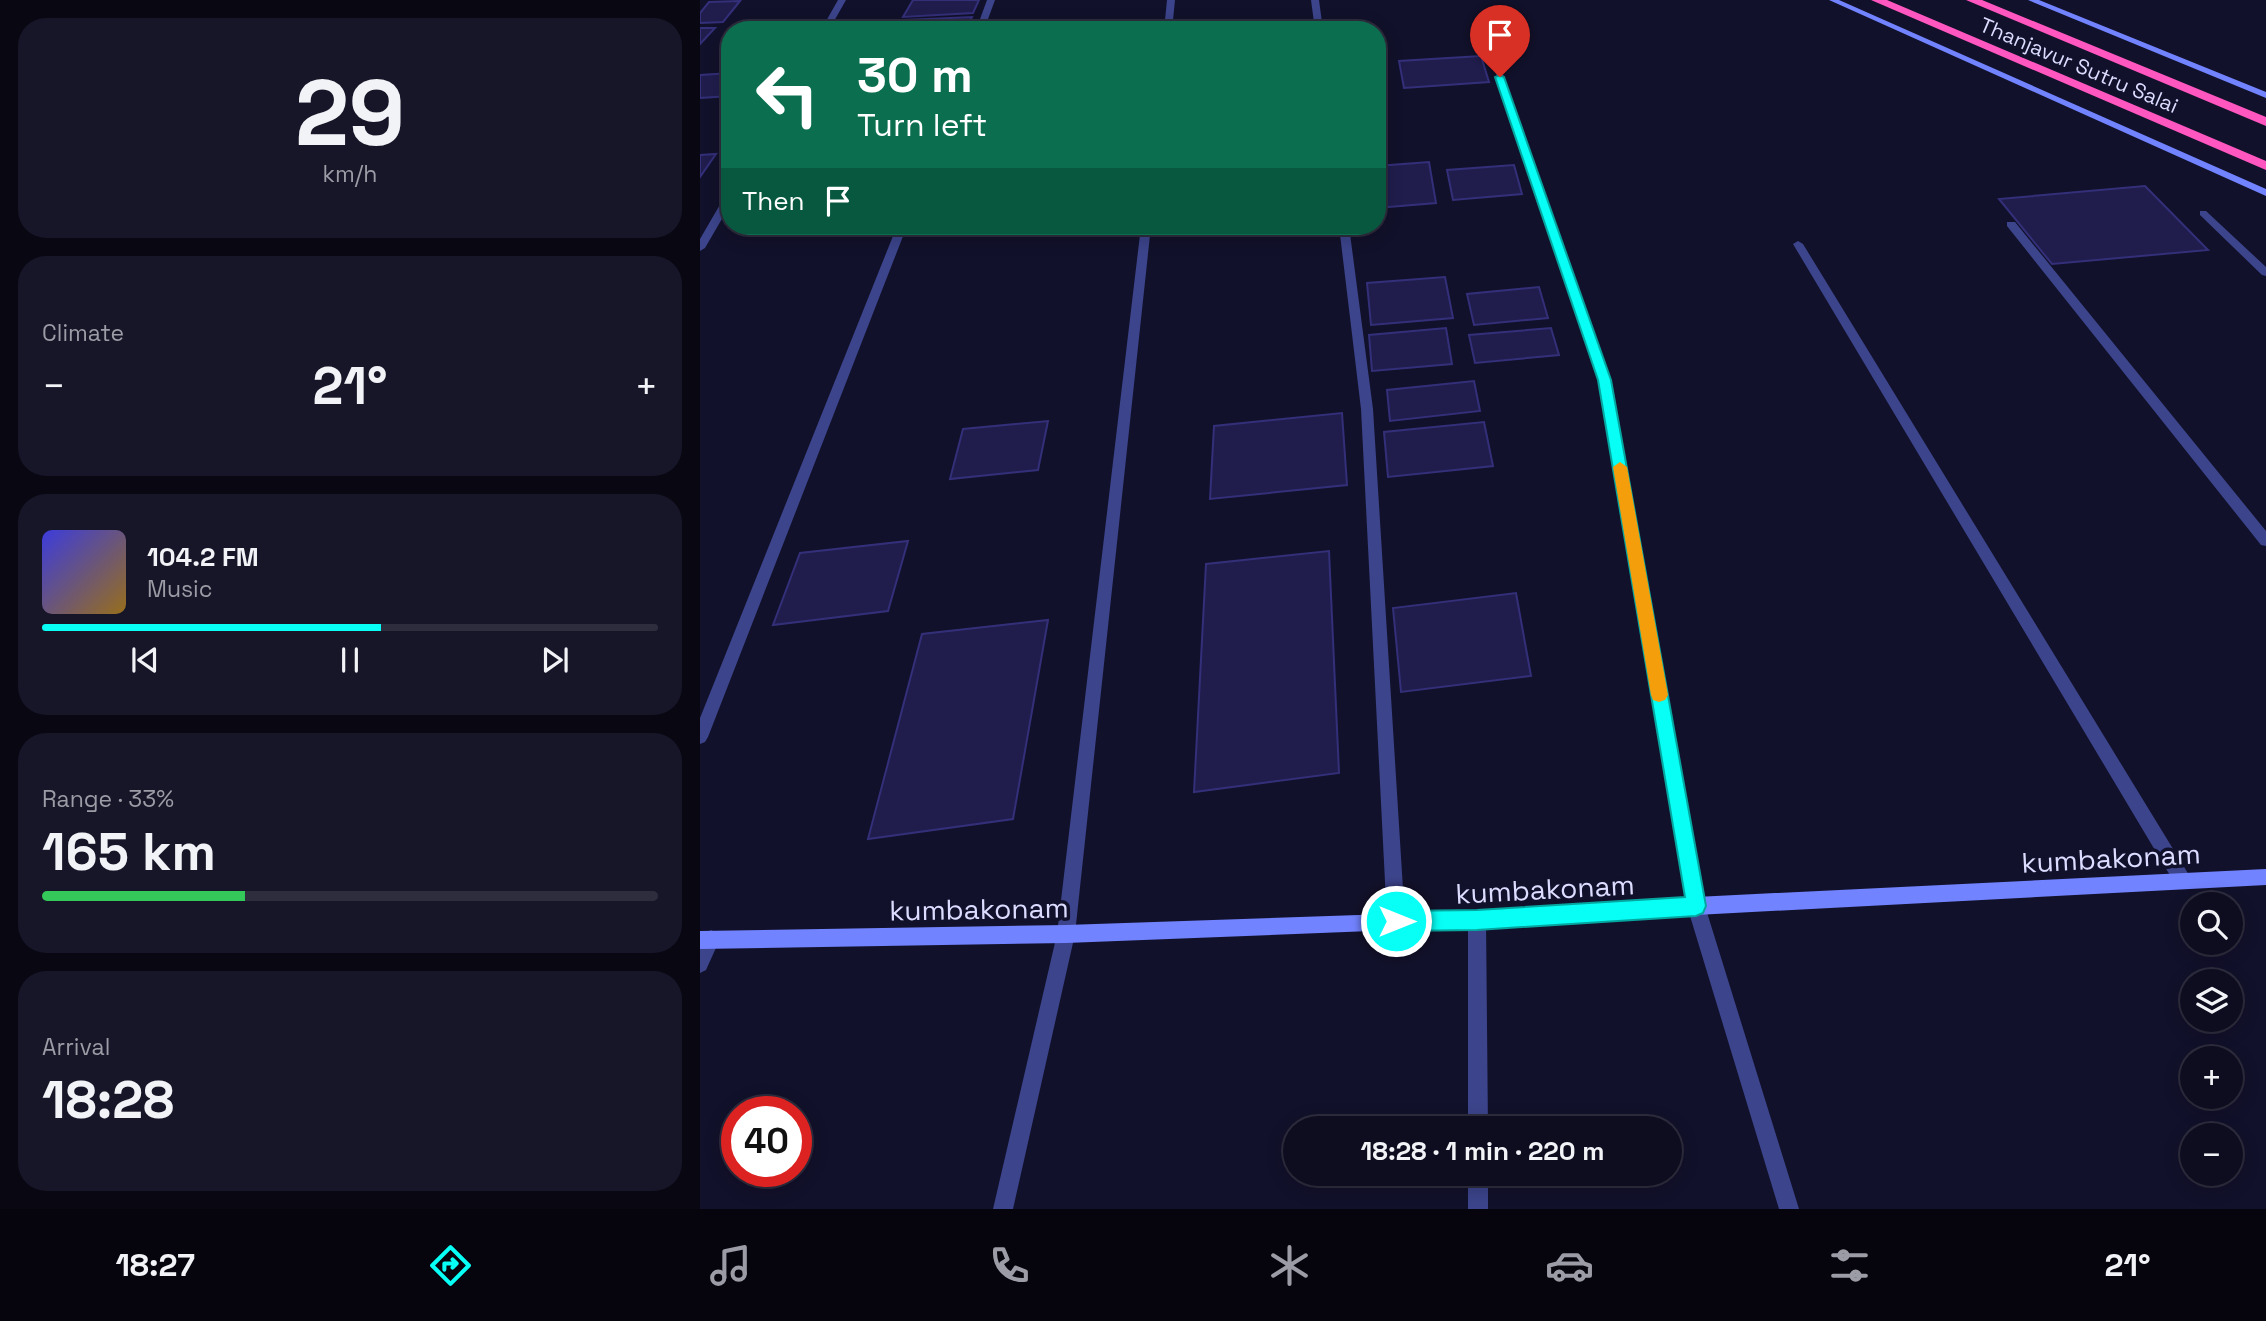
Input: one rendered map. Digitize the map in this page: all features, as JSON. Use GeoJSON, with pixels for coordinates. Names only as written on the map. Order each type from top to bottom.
{"type":"FeatureCollection","features":[{"type":"Feature","properties":{"kind":"highway","name":"Thanjavur Sutru Salai"},"geometry":{"type":"LineString","coordinates":[[1877,0],[2266,166]]}},
{"type":"Feature","properties":{"kind":"highway","name":"Thanjavur Sutru Salai"},"geometry":{"type":"LineString","coordinates":[[1972,0],[2266,122]]}},
{"type":"Feature","properties":{"kind":"street"},"geometry":{"type":"LineString","coordinates":[[830,21],[842,0]]}},
{"type":"Feature","properties":{"kind":"street"},"geometry":{"type":"LineString","coordinates":[[983,21],[991,0]]}},
{"type":"Feature","properties":{"kind":"street"},"geometry":{"type":"LineString","coordinates":[[1169,21],[1171,0]]}},
{"type":"Feature","properties":{"kind":"street"},"geometry":{"type":"LineString","coordinates":[[1315,0],[1318,21]]}},
{"type":"Feature","properties":{"kind":"street"},"geometry":{"type":"LineString","coordinates":[[1833,0],[2266,194]]}},
{"type":"Feature","properties":{"kind":"street"},"geometry":{"type":"LineString","coordinates":[[2032,0],[2266,96]]}},
{"type":"Feature","properties":{"kind":"street"},"geometry":{"type":"LineString","coordinates":[[1491,52],[1605,380],[1696,906],[1788,1209]]}},
{"type":"Feature","properties":{"kind":"street"},"geometry":{"type":"LineString","coordinates":[[700,248],[721,212]]}},
{"type":"Feature","properties":{"kind":"street"},"geometry":{"type":"LineString","coordinates":[[2203,213],[2266,273]]}},
{"type":"Feature","properties":{"kind":"street"},"geometry":{"type":"LineString","coordinates":[[2011,224],[2266,541]]}},
{"type":"Feature","properties":{"kind":"street"},"geometry":{"type":"LineString","coordinates":[[700,737],[898,235]]}},
{"type":"Feature","properties":{"kind":"street"},"geometry":{"type":"LineString","coordinates":[[1003,1209],[1066,934],[1145,235]]}},
{"type":"Feature","properties":{"kind":"street"},"geometry":{"type":"LineString","coordinates":[[1345,235],[1367,409],[1396,921]]}},
{"type":"Feature","properties":{"kind":"street"},"geometry":{"type":"LineString","coordinates":[[1798,244],[2183,881]]}},
{"type":"Feature","properties":{"kind":"street","name":"kumbakonam"},"geometry":{"type":"LineString","coordinates":[[706,939],[1066,934],[1477,920],[2266,877]]}},
{"type":"Feature","properties":{"kind":"street"},"geometry":{"type":"LineString","coordinates":[[1477,920],[1478,1116]]}},
{"type":"Feature","properties":{"kind":"street"},"geometry":{"type":"LineString","coordinates":[[700,964],[706,939]]}},
{"type":"Feature","properties":{"kind":"street"},"geometry":{"type":"LineString","coordinates":[[1478,1186],[1478,1209]]}},
{"type":"Feature","properties":{"kind":"building"},"geometry":{"type":"Polygon","coordinates":[[[913,0],[979,0],[973,13],[903,17],[913,0]]]}},
{"type":"Feature","properties":{"kind":"building"},"geometry":{"type":"Polygon","coordinates":[[[740,1],[724,21],[700,23],[700,13],[709,2],[740,1]]]}},
{"type":"Feature","properties":{"kind":"building"},"geometry":{"type":"Polygon","coordinates":[[[972,17],[970,21],[904,20],[972,17]]]}},
{"type":"Feature","properties":{"kind":"building"},"geometry":{"type":"Polygon","coordinates":[[[700,28],[715,28],[700,44],[700,28]]]}},
{"type":"Feature","properties":{"kind":"building"},"geometry":{"type":"Polygon","coordinates":[[[1481,56],[1489,82],[1404,88],[1399,61],[1481,56]]]}},
{"type":"Feature","properties":{"kind":"building"},"geometry":{"type":"Polygon","coordinates":[[[721,74],[721,97],[700,98],[700,75],[721,74]]]}},
{"type":"Feature","properties":{"kind":"building"},"geometry":{"type":"Polygon","coordinates":[[[716,154],[700,177],[700,155],[716,154]]]}},
{"type":"Feature","properties":{"kind":"building"},"geometry":{"type":"Polygon","coordinates":[[[1429,162],[1436,203],[1386,207],[1386,165],[1429,162]]]}},
{"type":"Feature","properties":{"kind":"building"},"geometry":{"type":"Polygon","coordinates":[[[1514,165],[1522,194],[1453,200],[1447,170],[1514,165]]]}},
{"type":"Feature","properties":{"kind":"building"},"geometry":{"type":"Polygon","coordinates":[[[2145,186],[2208,250],[2052,264],[1999,199],[2145,186]]]}},
{"type":"Feature","properties":{"kind":"building"},"geometry":{"type":"Polygon","coordinates":[[[1445,277],[1453,318],[1371,325],[1367,283],[1445,277]]]}},
{"type":"Feature","properties":{"kind":"building"},"geometry":{"type":"Polygon","coordinates":[[[1539,287],[1548,318],[1474,325],[1467,294],[1539,287]]]}},
{"type":"Feature","properties":{"kind":"building"},"geometry":{"type":"Polygon","coordinates":[[[1446,328],[1452,364],[1372,371],[1369,335],[1446,328]]]}},
{"type":"Feature","properties":{"kind":"building"},"geometry":{"type":"Polygon","coordinates":[[[1551,328],[1559,355],[1475,363],[1469,335],[1551,328]]]}},
{"type":"Feature","properties":{"kind":"building"},"geometry":{"type":"Polygon","coordinates":[[[1474,381],[1480,411],[1390,421],[1387,390],[1474,381]]]}},
{"type":"Feature","properties":{"kind":"building"},"geometry":{"type":"Polygon","coordinates":[[[1342,413],[1347,485],[1210,499],[1214,426],[1342,413]]]}},
{"type":"Feature","properties":{"kind":"building"},"geometry":{"type":"Polygon","coordinates":[[[1048,421],[1038,470],[950,479],[963,429],[1048,421]]]}},
{"type":"Feature","properties":{"kind":"building"},"geometry":{"type":"Polygon","coordinates":[[[1484,422],[1493,466],[1388,477],[1384,432],[1484,422]]]}},
{"type":"Feature","properties":{"kind":"building"},"geometry":{"type":"Polygon","coordinates":[[[908,541],[888,611],[773,625],[800,553],[908,541]]]}},
{"type":"Feature","properties":{"kind":"building"},"geometry":{"type":"Polygon","coordinates":[[[1329,551],[1339,773],[1194,792],[1206,564],[1329,551]]]}},
{"type":"Feature","properties":{"kind":"building"},"geometry":{"type":"Polygon","coordinates":[[[1516,593],[1531,676],[1401,692],[1393,608],[1516,593]]]}},
{"type":"Feature","properties":{"kind":"building"},"geometry":{"type":"Polygon","coordinates":[[[1048,620],[1013,819],[868,839],[922,634],[1048,620]]]}},
{"type":"Feature","properties":{"kind":"slow traffic"},"geometry":{"type":"LineString","coordinates":[[1620,467],[1659,695]]}},
{"type":"Feature","properties":{"kind":"route"},"geometry":{"type":"LineString","coordinates":[[1396,921],[1477,920],[1696,906],[1605,380],[1500,77]]}}]}
